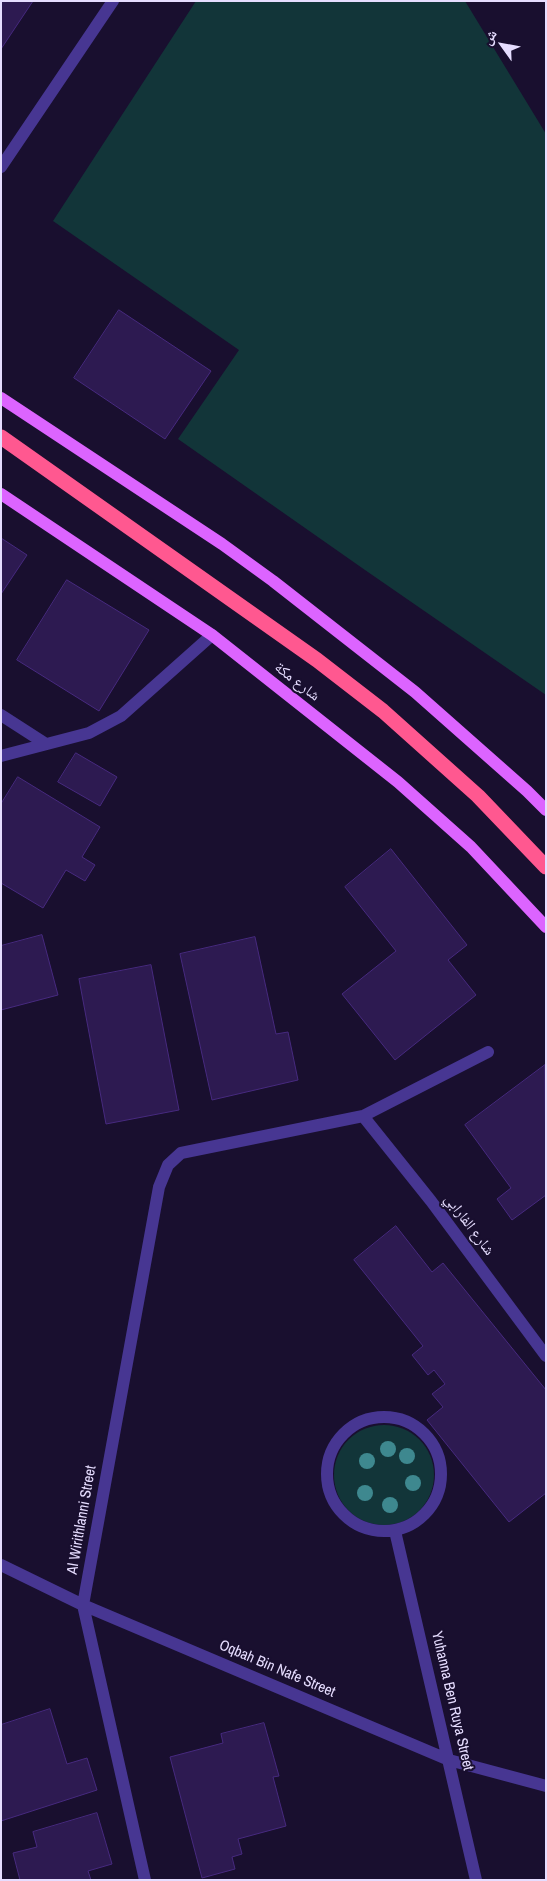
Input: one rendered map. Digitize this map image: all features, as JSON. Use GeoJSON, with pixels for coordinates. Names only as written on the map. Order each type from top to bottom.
{"type":"FeatureCollection","features":[{"type":"Feature","properties":{"kind":"highway"},"geometry":{"type":"LineString","coordinates":[[1,437],[317,660],[383,711],[478,796],[546,867]]}},
{"type":"Feature","properties":{"kind":"main road"},"geometry":{"type":"LineString","coordinates":[[1,398],[222,544],[273,581],[414,692],[527,791],[546,810]]}},
{"type":"Feature","properties":{"kind":"main road","name":"شارع مكة"},"geometry":{"type":"LineString","coordinates":[[1,494],[212,635],[398,782],[471,847],[546,927]]}},
{"type":"Feature","properties":{"kind":"street"},"geometry":{"type":"LineString","coordinates":[[1,167],[113,1]]}},
{"type":"Feature","properties":{"kind":"street"},"geometry":{"type":"LineString","coordinates":[[1,756],[89,733],[121,716],[212,635]]}},
{"type":"Feature","properties":{"kind":"street"},"geometry":{"type":"LineString","coordinates":[[1,714],[46,744]]}},
{"type":"Feature","properties":{"kind":"street"},"geometry":{"type":"LineString","coordinates":[[527,791],[546,802]]}},
{"type":"Feature","properties":{"kind":"street"},"geometry":{"type":"LineString","coordinates":[[363,1116],[488,1052]]}},
{"type":"Feature","properties":{"kind":"street","name":"Al Wirithlanni Street"},"geometry":{"type":"LineString","coordinates":[[145,1880],[83,1605],[159,1187],[168,1165],[180,1153],[363,1116]]}},
{"type":"Feature","properties":{"kind":"street","name":"شارع الفارابي"},"geometry":{"type":"LineString","coordinates":[[363,1116],[431,1201],[546,1356]]}},
{"type":"Feature","properties":{"kind":"street"},"geometry":{"type":"LineString","coordinates":[[381,1417],[400,1419],[417,1427],[431,1440],[439,1458],[442,1477],[437,1495],[428,1512],[413,1524],[395,1530],[376,1531],[359,1526],[344,1515],[333,1500],[327,1482],[328,1463],[340,1439],[346,1432],[362,1422],[381,1417]]}},
{"type":"Feature","properties":{"kind":"street","name":"Yuhanna Ben Ruya Street"},"geometry":{"type":"LineString","coordinates":[[395,1530],[476,1880]]}},
{"type":"Feature","properties":{"kind":"street","name":"Oqbah Bin Nafe Street"},"geometry":{"type":"LineString","coordinates":[[1,1565],[83,1605],[449,1760],[546,1786]]}},
{"type":"Feature","properties":{"kind":"green space"},"geometry":{"type":"Polygon","coordinates":[[[196,1],[465,1],[546,134],[546,695],[178,439],[239,350],[53,221],[196,1]]]}},
{"type":"Feature","properties":{"kind":"green space"},"geometry":{"type":"Polygon","coordinates":[[[384,1425],[403,1429],[419,1440],[430,1456],[434,1475],[430,1494],[419,1510],[403,1521],[384,1525],[365,1521],[349,1510],[338,1494],[334,1475],[338,1456],[349,1440],[365,1429],[384,1425]]]}},
{"type":"Feature","properties":{"kind":"building"},"geometry":{"type":"Polygon","coordinates":[[[1,1],[33,1],[1,49],[1,1]]]}},
{"type":"Feature","properties":{"kind":"building"},"geometry":{"type":"Polygon","coordinates":[[[119,310],[211,371],[165,439],[74,378],[119,310]]]}},
{"type":"Feature","properties":{"kind":"building"},"geometry":{"type":"Polygon","coordinates":[[[1,538],[27,555],[1,594],[1,538]]]}},
{"type":"Feature","properties":{"kind":"building"},"geometry":{"type":"Polygon","coordinates":[[[67,580],[149,630],[99,711],[17,660],[67,580]]]}},
{"type":"Feature","properties":{"kind":"building"},"geometry":{"type":"Polygon","coordinates":[[[76,753],[117,777],[100,806],[58,782],[76,753]]]}},
{"type":"Feature","properties":{"kind":"building"},"geometry":{"type":"Polygon","coordinates":[[[18,777],[100,827],[82,857],[95,865],[85,881],[66,870],[43,908],[1,883],[1,804],[18,777]]]}},
{"type":"Feature","properties":{"kind":"building"},"geometry":{"type":"Polygon","coordinates":[[[391,849],[467,945],[448,960],[476,995],[395,1060],[342,994],[396,951],[345,887],[391,849]]]}},
{"type":"Feature","properties":{"kind":"building"},"geometry":{"type":"Polygon","coordinates":[[[42,935],[58,995],[1,1010],[1,946],[42,935]]]}},
{"type":"Feature","properties":{"kind":"building"},"geometry":{"type":"Polygon","coordinates":[[[255,937],[276,1034],[288,1032],[298,1080],[212,1100],[180,954],[255,937]]]}},
{"type":"Feature","properties":{"kind":"building"},"geometry":{"type":"Polygon","coordinates":[[[151,965],[179,1110],[106,1124],[79,979],[151,965]]]}},
{"type":"Feature","properties":{"kind":"building"},"geometry":{"type":"Polygon","coordinates":[[[545,1065],[546,1195],[512,1220],[497,1199],[511,1188],[465,1125],[545,1065]]]}},
{"type":"Feature","properties":{"kind":"building"},"geometry":{"type":"Polygon","coordinates":[[[396,1226],[432,1272],[443,1263],[546,1390],[546,1493],[509,1522],[427,1420],[443,1407],[432,1394],[445,1384],[434,1370],[428,1375],[412,1355],[423,1346],[354,1260],[396,1226]]]}},
{"type":"Feature","properties":{"kind":"building"},"geometry":{"type":"Polygon","coordinates":[[[50,1709],[67,1764],[87,1758],[97,1790],[1,1821],[1,1725],[50,1709]]]}},
{"type":"Feature","properties":{"kind":"building"},"geometry":{"type":"Polygon","coordinates":[[[264,1723],[279,1776],[273,1777],[286,1826],[238,1839],[242,1854],[232,1857],[235,1869],[202,1878],[170,1757],[223,1743],[221,1734],[264,1723]]]}},
{"type":"Feature","properties":{"kind":"building"},"geometry":{"type":"Polygon","coordinates":[[[97,1813],[112,1864],[88,1871],[91,1880],[20,1880],[13,1853],[37,1847],[33,1832],[97,1813]]]}}]}
